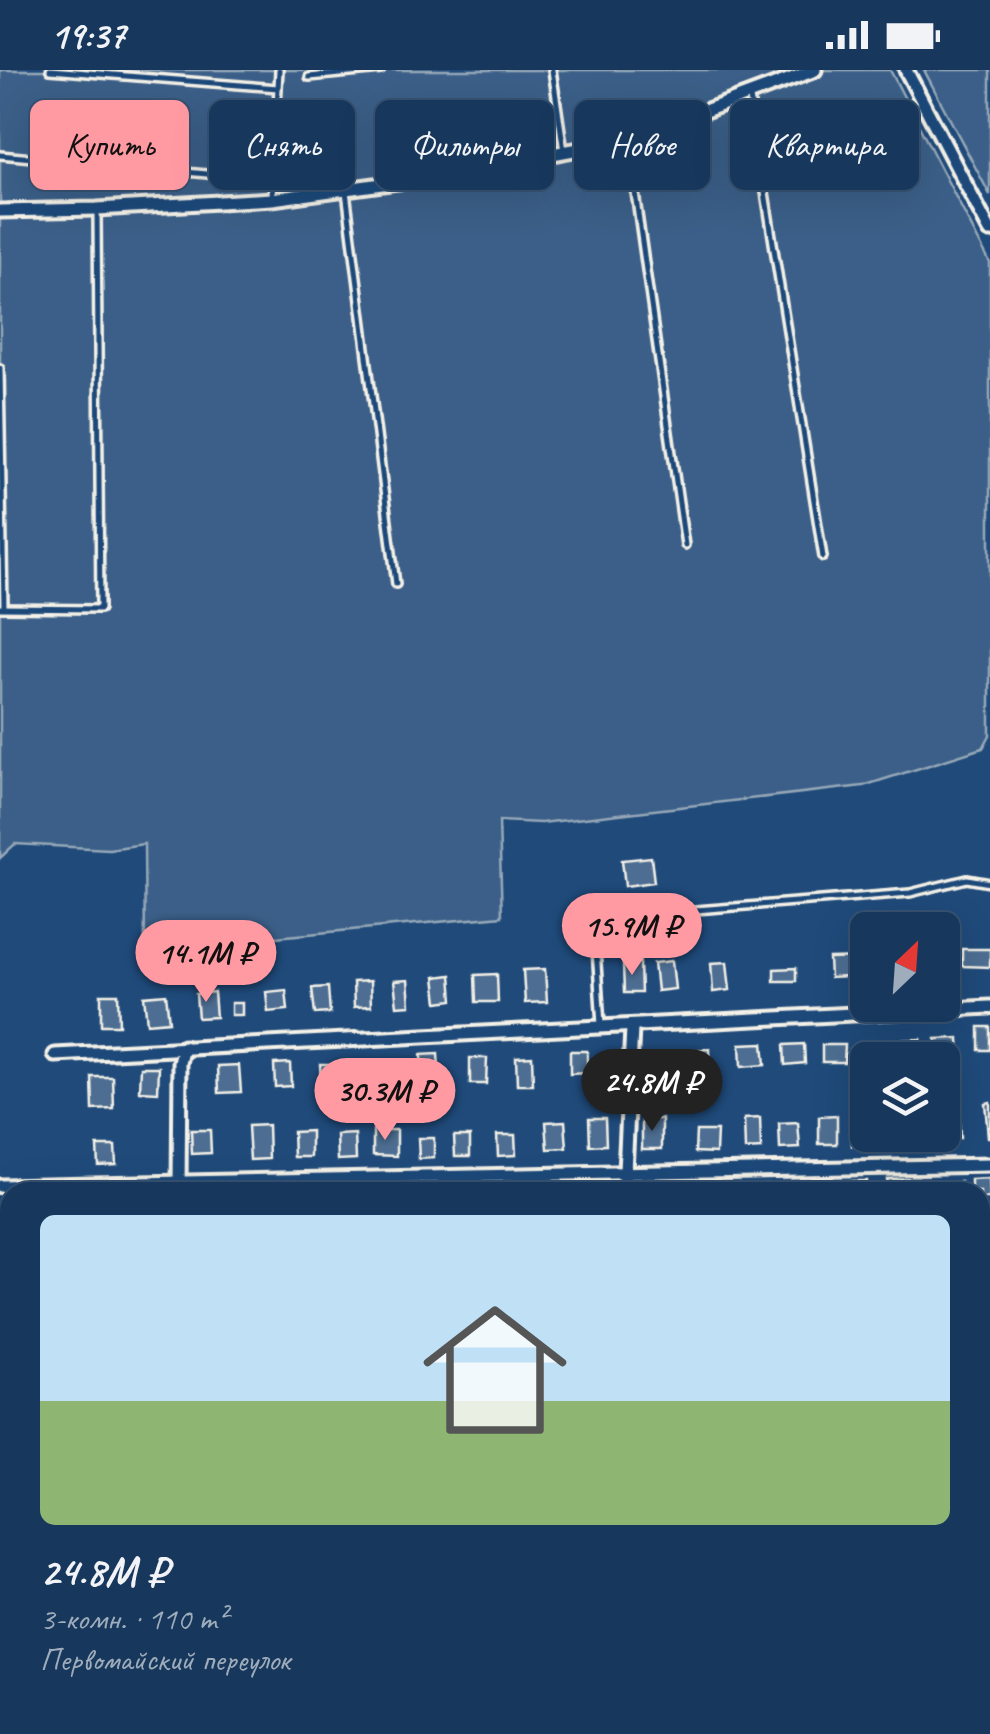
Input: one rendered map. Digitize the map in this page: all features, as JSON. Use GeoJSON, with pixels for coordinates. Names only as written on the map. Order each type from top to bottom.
{"type":"FeatureCollection","features":[{"type":"Feature","properties":{"kind":"street"},"geometry":{"type":"LineString","coordinates":[[710,110],[815,70]]}},
{"type":"Feature","properties":{"kind":"street"},"geometry":{"type":"LineString","coordinates":[[906,70],[990,231]]}},
{"type":"Feature","properties":{"kind":"street"},"geometry":{"type":"LineString","coordinates":[[355,188],[574,149]]}},
{"type":"Feature","properties":{"kind":"street"},"geometry":{"type":"LineString","coordinates":[[0,211],[96,210],[272,199],[346,190]]}},
{"type":"Feature","properties":{"kind":"street"},"geometry":{"type":"LineString","coordinates":[[55,1055],[990,1007]]}},
{"type":"Feature","properties":{"kind":"street"},"geometry":{"type":"LineString","coordinates":[[624,1182],[632,1028]]}},
{"type":"Feature","properties":{"kind":"street"},"geometry":{"type":"LineString","coordinates":[[179,1182],[180,1063],[184,1047]]}},
{"type":"Feature","properties":{"kind":"street"},"geometry":{"type":"LineString","coordinates":[[363,1182],[990,1164]]}},
{"type":"Feature","properties":{"kind":"lane"},"geometry":{"type":"LineString","coordinates":[[50,70],[278,88]]}},
{"type":"Feature","properties":{"kind":"lane"},"geometry":{"type":"LineString","coordinates":[[277,100],[279,70]]}},
{"type":"Feature","properties":{"kind":"lane"},"geometry":{"type":"LineString","coordinates":[[310,77],[381,70]]}},
{"type":"Feature","properties":{"kind":"lane"},"geometry":{"type":"LineString","coordinates":[[552,70],[564,151]]}},
{"type":"Feature","properties":{"kind":"lane"},"geometry":{"type":"LineString","coordinates":[[750,95],[823,558]]}},
{"type":"Feature","properties":{"kind":"lane"},"geometry":{"type":"LineString","coordinates":[[0,155],[209,174]]}},
{"type":"Feature","properties":{"kind":"lane"},"geometry":{"type":"LineString","coordinates":[[272,190],[272,199]]}},
{"type":"Feature","properties":{"kind":"lane"},"geometry":{"type":"LineString","coordinates":[[346,190],[396,584]]}},
{"type":"Feature","properties":{"kind":"lane"},"geometry":{"type":"LineString","coordinates":[[634,190],[685,545]]}},
{"type":"Feature","properties":{"kind":"lane"},"geometry":{"type":"LineString","coordinates":[[0,368],[2,608],[100,608],[96,210]]}},
{"type":"Feature","properties":{"kind":"lane"},"geometry":{"type":"LineString","coordinates":[[601,1028],[594,918],[910,893],[967,879],[990,883]]}},
{"type":"Feature","properties":{"kind":"shaded area"},"geometry":{"type":"Polygon","coordinates":[[[0,70],[890,70],[906,100],[730,100],[730,190],[919,190],[919,126],[990,263],[990,735],[983,748],[863,786],[541,823],[499,821],[502,916],[145,949],[144,844],[109,849],[15,844],[0,858],[0,70]]]}},
{"type":"Feature","properties":{"kind":"shaded area"},"geometry":{"type":"Polygon","coordinates":[[[924,70],[990,70],[990,195],[924,70]]]}},
{"type":"Feature","properties":{"kind":"building"},"geometry":{"type":"Polygon","coordinates":[[[651,857],[654,882],[625,886],[622,860],[651,857]]]}},
{"type":"Feature","properties":{"kind":"building"},"geometry":{"type":"Polygon","coordinates":[[[962,949],[990,949],[990,967],[962,966],[962,949]]]}},
{"type":"Feature","properties":{"kind":"building"},"geometry":{"type":"Polygon","coordinates":[[[850,958],[850,977],[830,978],[829,959],[850,958]]]}},
{"type":"Feature","properties":{"kind":"building"},"geometry":{"type":"Polygon","coordinates":[[[672,961],[675,989],[657,991],[654,963],[672,961]]]}},
{"type":"Feature","properties":{"kind":"building"},"geometry":{"type":"Polygon","coordinates":[[[640,962],[641,993],[624,993],[623,963],[640,962]]]}},
{"type":"Feature","properties":{"kind":"building"},"geometry":{"type":"Polygon","coordinates":[[[727,962],[730,990],[713,992],[711,963],[727,962]]]}},
{"type":"Feature","properties":{"kind":"building"},"geometry":{"type":"Polygon","coordinates":[[[796,968],[796,981],[774,981],[774,969],[796,968]]]}},
{"type":"Feature","properties":{"kind":"building"},"geometry":{"type":"Polygon","coordinates":[[[545,969],[547,1002],[525,1003],[523,970],[545,969]]]}},
{"type":"Feature","properties":{"kind":"building"},"geometry":{"type":"Polygon","coordinates":[[[497,974],[498,1002],[476,1002],[475,975],[497,974]]]}},
{"type":"Feature","properties":{"kind":"building"},"geometry":{"type":"Polygon","coordinates":[[[451,975],[453,1000],[438,1002],[435,977],[451,975]]]}},
{"type":"Feature","properties":{"kind":"building"},"geometry":{"type":"Polygon","coordinates":[[[408,980],[410,1005],[397,1006],[394,981],[408,980]]]}},
{"type":"Feature","properties":{"kind":"building"},"geometry":{"type":"Polygon","coordinates":[[[370,981],[371,1006],[354,1007],[353,982],[370,981]]]}},
{"type":"Feature","properties":{"kind":"building"},"geometry":{"type":"Polygon","coordinates":[[[328,987],[330,1013],[315,1014],[312,988],[328,987]]]}},
{"type":"Feature","properties":{"kind":"building"},"geometry":{"type":"Polygon","coordinates":[[[286,990],[288,1010],[268,1012],[266,992],[286,990]]]}},
{"type":"Feature","properties":{"kind":"building"},"geometry":{"type":"Polygon","coordinates":[[[214,992],[216,1017],[198,1018],[196,994],[214,992]]]}},
{"type":"Feature","properties":{"kind":"building"},"geometry":{"type":"Polygon","coordinates":[[[101,994],[118,994],[119,1025],[101,1025],[101,994]]]}},
{"type":"Feature","properties":{"kind":"building"},"geometry":{"type":"Polygon","coordinates":[[[166,994],[169,1021],[147,1023],[144,996],[166,994]]]}},
{"type":"Feature","properties":{"kind":"building"},"geometry":{"type":"Polygon","coordinates":[[[231,1003],[242,1003],[242,1015],[231,1015],[231,1003]]]}},
{"type":"Feature","properties":{"kind":"building"},"geometry":{"type":"Polygon","coordinates":[[[979,1027],[990,1027],[990,1050],[979,1050],[979,1027]]]}},
{"type":"Feature","properties":{"kind":"building"},"geometry":{"type":"Polygon","coordinates":[[[959,1038],[959,1042],[936,1042],[959,1038]]]}},
{"type":"Feature","properties":{"kind":"building"},"geometry":{"type":"Polygon","coordinates":[[[763,1043],[765,1065],[741,1067],[740,1044],[763,1043]]]}},
{"type":"Feature","properties":{"kind":"building"},"geometry":{"type":"Polygon","coordinates":[[[804,1044],[805,1063],[785,1065],[784,1045],[804,1044]]]}},
{"type":"Feature","properties":{"kind":"building"},"geometry":{"type":"Polygon","coordinates":[[[822,1045],[845,1045],[844,1062],[822,1062],[822,1045]]]}},
{"type":"Feature","properties":{"kind":"building"},"geometry":{"type":"Polygon","coordinates":[[[709,1049],[710,1075],[692,1075],[692,1050],[709,1049]]]}},
{"type":"Feature","properties":{"kind":"building"},"geometry":{"type":"Polygon","coordinates":[[[570,1051],[587,1051],[587,1073],[570,1074],[570,1051]]]}},
{"type":"Feature","properties":{"kind":"building"},"geometry":{"type":"Polygon","coordinates":[[[438,1054],[440,1084],[422,1085],[421,1055],[438,1054]]]}},
{"type":"Feature","properties":{"kind":"building"},"geometry":{"type":"Polygon","coordinates":[[[532,1056],[533,1085],[517,1085],[516,1057],[532,1056]]]}},
{"type":"Feature","properties":{"kind":"building"},"geometry":{"type":"Polygon","coordinates":[[[470,1058],[487,1058],[486,1084],[470,1084],[470,1058]]]}},
{"type":"Feature","properties":{"kind":"building"},"geometry":{"type":"Polygon","coordinates":[[[397,1061],[399,1086],[380,1087],[378,1062],[397,1061]]]}},
{"type":"Feature","properties":{"kind":"building"},"geometry":{"type":"Polygon","coordinates":[[[290,1063],[291,1086],[275,1087],[274,1064],[290,1063]]]}},
{"type":"Feature","properties":{"kind":"building"},"geometry":{"type":"Polygon","coordinates":[[[320,1064],[338,1064],[338,1085],[321,1086],[320,1064]]]}},
{"type":"Feature","properties":{"kind":"building"},"geometry":{"type":"Polygon","coordinates":[[[239,1065],[241,1092],[219,1093],[218,1066],[239,1065]]]}},
{"type":"Feature","properties":{"kind":"building"},"geometry":{"type":"Polygon","coordinates":[[[141,1067],[159,1067],[158,1092],[140,1091],[141,1067]]]}},
{"type":"Feature","properties":{"kind":"building"},"geometry":{"type":"Polygon","coordinates":[[[92,1077],[113,1077],[114,1109],[93,1110],[92,1077]]]}},
{"type":"Feature","properties":{"kind":"building"},"geometry":{"type":"Polygon","coordinates":[[[990,1102],[990,1137],[988,1137],[985,1103],[990,1102]]]}},
{"type":"Feature","properties":{"kind":"building"},"geometry":{"type":"Polygon","coordinates":[[[837,1116],[837,1144],[819,1144],[819,1117],[837,1116]]]}},
{"type":"Feature","properties":{"kind":"building"},"geometry":{"type":"Polygon","coordinates":[[[589,1118],[605,1118],[606,1145],[590,1146],[589,1118]]]}},
{"type":"Feature","properties":{"kind":"building"},"geometry":{"type":"Polygon","coordinates":[[[760,1118],[761,1149],[745,1150],[744,1119],[760,1118]]]}},
{"type":"Feature","properties":{"kind":"building"},"geometry":{"type":"Polygon","coordinates":[[[642,1119],[662,1119],[662,1149],[642,1149],[642,1119]]]}},
{"type":"Feature","properties":{"kind":"building"},"geometry":{"type":"Polygon","coordinates":[[[565,1121],[567,1148],[548,1149],[546,1122],[565,1121]]]}},
{"type":"Feature","properties":{"kind":"building"},"geometry":{"type":"Polygon","coordinates":[[[798,1123],[800,1148],[780,1149],[779,1124],[798,1123]]]}},
{"type":"Feature","properties":{"kind":"building"},"geometry":{"type":"Polygon","coordinates":[[[268,1125],[269,1159],[250,1160],[248,1126],[268,1125]]]}},
{"type":"Feature","properties":{"kind":"building"},"geometry":{"type":"Polygon","coordinates":[[[191,1130],[210,1130],[211,1153],[192,1154],[191,1130]]]}},
{"type":"Feature","properties":{"kind":"building"},"geometry":{"type":"Polygon","coordinates":[[[373,1130],[397,1130],[397,1156],[373,1155],[373,1130]]]}},
{"type":"Feature","properties":{"kind":"building"},"geometry":{"type":"Polygon","coordinates":[[[311,1131],[311,1157],[294,1157],[293,1132],[311,1131]]]}},
{"type":"Feature","properties":{"kind":"building"},"geometry":{"type":"Polygon","coordinates":[[[696,1131],[717,1131],[716,1153],[695,1152],[696,1131]]]}},
{"type":"Feature","properties":{"kind":"building"},"geometry":{"type":"Polygon","coordinates":[[[355,1134],[356,1159],[338,1160],[337,1135],[355,1134]]]}},
{"type":"Feature","properties":{"kind":"building"},"geometry":{"type":"Polygon","coordinates":[[[497,1135],[515,1135],[516,1155],[498,1156],[497,1135]]]}},
{"type":"Feature","properties":{"kind":"building"},"geometry":{"type":"Polygon","coordinates":[[[454,1136],[470,1136],[470,1156],[455,1156],[454,1136]]]}},
{"type":"Feature","properties":{"kind":"building"},"geometry":{"type":"Polygon","coordinates":[[[418,1138],[434,1138],[434,1158],[419,1159],[418,1138]]]}},
{"type":"Feature","properties":{"kind":"building"},"geometry":{"type":"Polygon","coordinates":[[[97,1146],[115,1146],[116,1164],[98,1165],[97,1146]]]}},
{"type":"Feature","properties":{"kind":"building"},"geometry":{"type":"Polygon","coordinates":[[[918,1178],[918,1182],[887,1182],[887,1179],[918,1178]]]}}]}
